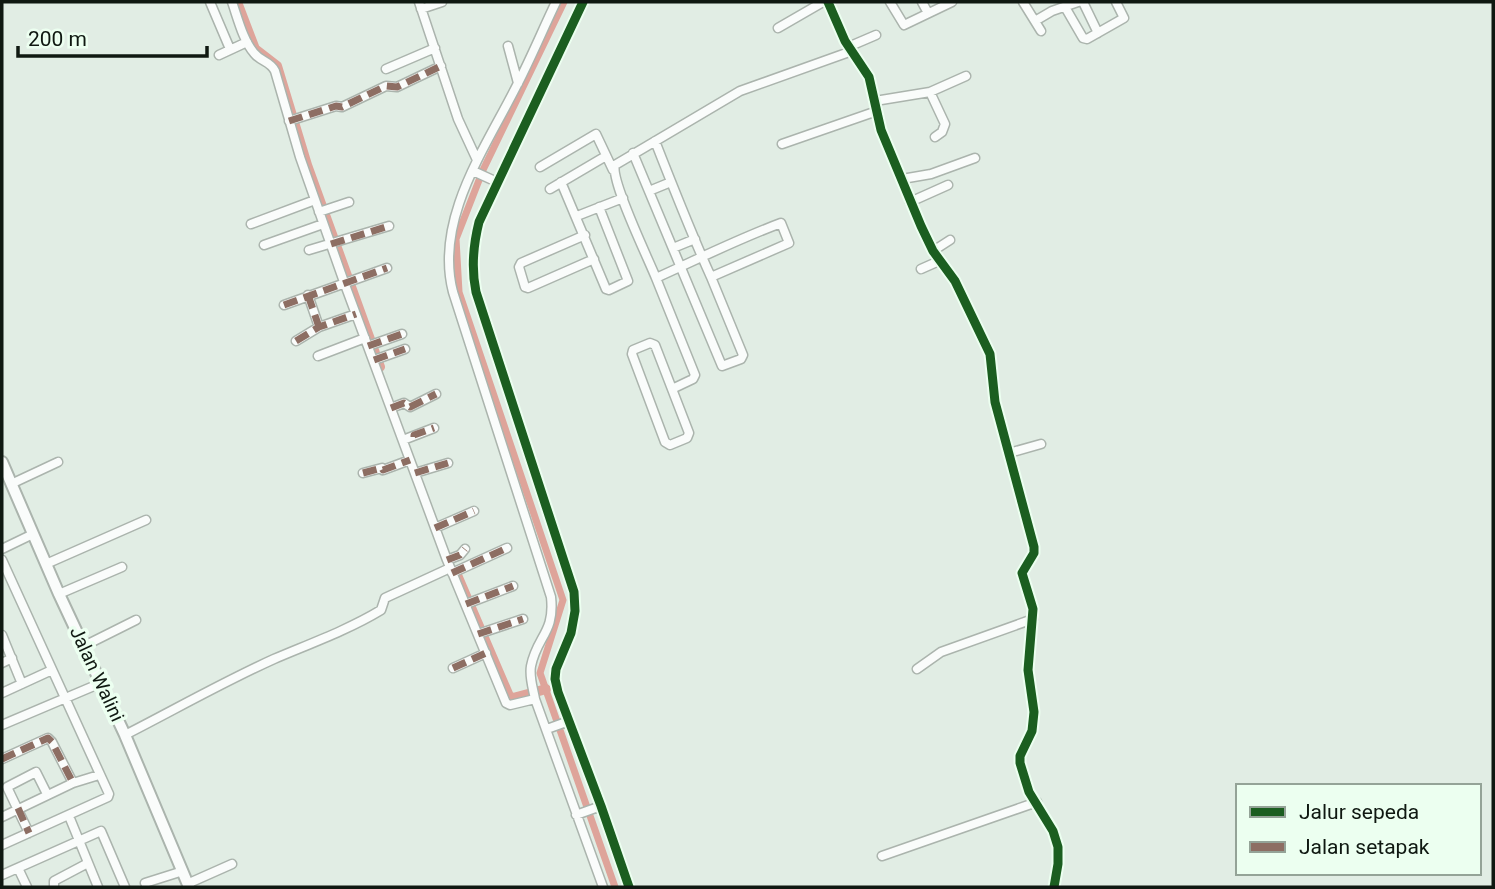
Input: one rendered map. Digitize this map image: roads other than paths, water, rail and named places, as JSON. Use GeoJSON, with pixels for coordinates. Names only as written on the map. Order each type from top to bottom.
{"type":"FeatureCollection","features":[{"type":"Feature","properties":{"kind":"street"},"geometry":{"type":"LineString","coordinates":[[210,2],[230,48]]}},
{"type":"Feature","properties":{"kind":"street"},"geometry":{"type":"LineString","coordinates":[[232,2],[247,42],[258,58],[273,67],[283,90],[294,120],[315,200],[322,211],[323,224],[334,244],[356,314],[376,360],[410,460],[507,704],[535,699]]}},
{"type":"Feature","properties":{"kind":"street"},"geometry":{"type":"LineString","coordinates":[[442,2],[420,5],[461,127],[477,160]]}},
{"type":"Feature","properties":{"kind":"street"},"geometry":{"type":"LineString","coordinates":[[556,2],[463,193],[452,233],[449,260],[451,282],[551,597],[550,627],[531,664],[530,677],[535,699],[550,728],[603,887]]}},
{"type":"Feature","properties":{"kind":"street"},"geometry":{"type":"LineString","coordinates":[[583,2],[495,181],[473,245],[473,280],[574,593],[575,611],[571,633],[556,669],[555,679],[566,722],[629,887]]}},
{"type":"Feature","properties":{"kind":"street"},"geometry":{"type":"LineString","coordinates":[[778,28],[825,2],[869,78],[881,130],[910,202],[933,251],[955,281],[990,354],[995,402],[1034,547],[1034,553],[1022,573],[1033,619],[1028,670],[1034,712],[1032,731],[1020,755],[1020,763],[1029,792],[1053,831],[1058,847],[1054,887]]}},
{"type":"Feature","properties":{"kind":"street"},"geometry":{"type":"LineString","coordinates":[[890,2],[904,25],[951,2]]}},
{"type":"Feature","properties":{"kind":"street"},"geometry":{"type":"LineString","coordinates":[[922,2],[928,13]]}},
{"type":"Feature","properties":{"kind":"street"},"geometry":{"type":"LineString","coordinates":[[1023,2],[1041,32]]}},
{"type":"Feature","properties":{"kind":"street"},"geometry":{"type":"LineString","coordinates":[[1048,2],[1052,11]]}},
{"type":"Feature","properties":{"kind":"street"},"geometry":{"type":"LineString","coordinates":[[1035,21],[1052,11],[1081,2],[1098,33]]}},
{"type":"Feature","properties":{"kind":"street"},"geometry":{"type":"LineString","coordinates":[[1065,7],[1083,38],[1089,38],[1124,18],[1116,2]]}},
{"type":"Feature","properties":{"kind":"street"},"geometry":{"type":"LineString","coordinates":[[613,170],[618,162],[740,91],[850,49],[876,35]]}},
{"type":"Feature","properties":{"kind":"street"},"geometry":{"type":"LineString","coordinates":[[219,55],[247,42]]}},
{"type":"Feature","properties":{"kind":"street"},"geometry":{"type":"LineString","coordinates":[[509,46],[518,83]]}},
{"type":"Feature","properties":{"kind":"street"},"geometry":{"type":"LineString","coordinates":[[386,69],[435,48]]}},
{"type":"Feature","properties":{"kind":"street"},"geometry":{"type":"LineString","coordinates":[[294,120],[346,105],[386,86],[397,87],[441,66]]}},
{"type":"Feature","properties":{"kind":"street"},"geometry":{"type":"LineString","coordinates":[[875,101],[930,92],[966,76]]}},
{"type":"Feature","properties":{"kind":"street"},"geometry":{"type":"LineString","coordinates":[[930,92],[945,124],[936,137]]}},
{"type":"Feature","properties":{"kind":"street"},"geometry":{"type":"LineString","coordinates":[[782,144],[877,111]]}},
{"type":"Feature","properties":{"kind":"street"},"geometry":{"type":"LineString","coordinates":[[540,167],[593,135],[598,136],[695,375],[693,379],[672,389]]}},
{"type":"Feature","properties":{"kind":"street"},"geometry":{"type":"LineString","coordinates":[[633,153],[722,366],[741,359],[743,355],[655,141]]}},
{"type":"Feature","properties":{"kind":"street"},"geometry":{"type":"LineString","coordinates":[[550,189],[606,156]]}},
{"type":"Feature","properties":{"kind":"street"},"geometry":{"type":"LineString","coordinates":[[902,179],[931,174],[975,158]]}},
{"type":"Feature","properties":{"kind":"street"},"geometry":{"type":"LineString","coordinates":[[475,172],[495,181]]}},
{"type":"Feature","properties":{"kind":"street"},"geometry":{"type":"LineString","coordinates":[[561,182],[607,290],[628,282],[599,207]]}},
{"type":"Feature","properties":{"kind":"street"},"geometry":{"type":"LineString","coordinates":[[649,191],[671,182]]}},
{"type":"Feature","properties":{"kind":"street"},"geometry":{"type":"LineString","coordinates":[[910,202],[948,185]]}},
{"type":"Feature","properties":{"kind":"street"},"geometry":{"type":"LineString","coordinates":[[577,216],[623,198]]}},
{"type":"Feature","properties":{"kind":"street"},"geometry":{"type":"LineString","coordinates":[[251,224],[315,200]]}},
{"type":"Feature","properties":{"kind":"street"},"geometry":{"type":"LineString","coordinates":[[322,211],[349,202]]}},
{"type":"Feature","properties":{"kind":"street"},"geometry":{"type":"LineString","coordinates":[[264,245],[323,224]]}},
{"type":"Feature","properties":{"kind":"street"},"geometry":{"type":"LineString","coordinates":[[656,278],[756,233],[779,224],[783,226],[789,240],[788,246],[711,277]]}},
{"type":"Feature","properties":{"kind":"street"},"geometry":{"type":"LineString","coordinates":[[309,250],[389,226]]}},
{"type":"Feature","properties":{"kind":"street"},"geometry":{"type":"LineString","coordinates":[[585,235],[521,263],[519,265],[525,287],[594,259]]}},
{"type":"Feature","properties":{"kind":"street"},"geometry":{"type":"LineString","coordinates":[[673,248],[695,239]]}},
{"type":"Feature","properties":{"kind":"street"},"geometry":{"type":"LineString","coordinates":[[933,251],[950,240]]}},
{"type":"Feature","properties":{"kind":"street"},"geometry":{"type":"LineString","coordinates":[[922,269],[939,261]]}},
{"type":"Feature","properties":{"kind":"street"},"geometry":{"type":"LineString","coordinates":[[284,305],[387,268]]}},
{"type":"Feature","properties":{"kind":"street"},"geometry":{"type":"LineString","coordinates":[[308,295],[319,327]]}},
{"type":"Feature","properties":{"kind":"street"},"geometry":{"type":"LineString","coordinates":[[296,341],[319,327],[356,314]]}},
{"type":"Feature","properties":{"kind":"street"},"geometry":{"type":"LineString","coordinates":[[318,356],[402,334]]}},
{"type":"Feature","properties":{"kind":"street"},"geometry":{"type":"LineString","coordinates":[[653,343],[672,389],[689,433],[687,438],[670,445],[665,442],[632,351],[653,343]]}},
{"type":"Feature","properties":{"kind":"street"},"geometry":{"type":"LineString","coordinates":[[376,360],[405,349]]}},
{"type":"Feature","properties":{"kind":"street"},"geometry":{"type":"LineString","coordinates":[[393,407],[404,403],[410,407],[436,394]]}},
{"type":"Feature","properties":{"kind":"street"},"geometry":{"type":"LineString","coordinates":[[405,440],[434,428]]}},
{"type":"Feature","properties":{"kind":"street"},"geometry":{"type":"LineString","coordinates":[[1009,453],[1041,444]]}},
{"type":"Feature","properties":{"kind":"street"},"geometry":{"type":"LineString","coordinates":[[363,473],[382,468],[383,470],[410,460]]}},
{"type":"Feature","properties":{"kind":"street","name":"Jalan Walini"},"geometry":{"type":"LineString","coordinates":[[2,462],[59,594],[125,734],[188,886]]}},
{"type":"Feature","properties":{"kind":"street"},"geometry":{"type":"LineString","coordinates":[[11,484],[58,462]]}},
{"type":"Feature","properties":{"kind":"street"},"geometry":{"type":"LineString","coordinates":[[417,472],[447,463]]}},
{"type":"Feature","properties":{"kind":"street"},"geometry":{"type":"LineString","coordinates":[[437,528],[474,511]]}},
{"type":"Feature","properties":{"kind":"street"},"geometry":{"type":"LineString","coordinates":[[46,564],[146,520]]}},
{"type":"Feature","properties":{"kind":"street"},"geometry":{"type":"LineString","coordinates":[[2,550],[33,534]]}},
{"type":"Feature","properties":{"kind":"street"},"geometry":{"type":"LineString","coordinates":[[125,734],[374,614],[381,610],[385,598],[452,566],[507,548]]}},
{"type":"Feature","properties":{"kind":"street"},"geometry":{"type":"LineString","coordinates":[[452,566],[465,549]]}},
{"type":"Feature","properties":{"kind":"street"},"geometry":{"type":"LineString","coordinates":[[2,560],[109,796],[2,845]]}},
{"type":"Feature","properties":{"kind":"street"},"geometry":{"type":"LineString","coordinates":[[59,594],[122,567]]}},
{"type":"Feature","properties":{"kind":"street"},"geometry":{"type":"LineString","coordinates":[[468,603],[513,586]]}},
{"type":"Feature","properties":{"kind":"street"},"geometry":{"type":"LineString","coordinates":[[480,633],[523,619]]}},
{"type":"Feature","properties":{"kind":"street"},"geometry":{"type":"LineString","coordinates":[[917,669],[941,652],[1033,619]]}},
{"type":"Feature","properties":{"kind":"street"},"geometry":{"type":"LineString","coordinates":[[84,646],[136,620]]}},
{"type":"Feature","properties":{"kind":"street"},"geometry":{"type":"LineString","coordinates":[[2,635],[22,684]]}},
{"type":"Feature","properties":{"kind":"street"},"geometry":{"type":"LineString","coordinates":[[453,668],[486,653]]}},
{"type":"Feature","properties":{"kind":"street"},"geometry":{"type":"LineString","coordinates":[[2,663],[12,658]]}},
{"type":"Feature","properties":{"kind":"street"},"geometry":{"type":"LineString","coordinates":[[2,693],[52,670]]}},
{"type":"Feature","properties":{"kind":"street"},"geometry":{"type":"LineString","coordinates":[[2,725],[101,682]]}},
{"type":"Feature","properties":{"kind":"street"},"geometry":{"type":"LineString","coordinates":[[550,728],[566,722]]}},
{"type":"Feature","properties":{"kind":"street"},"geometry":{"type":"LineString","coordinates":[[2,760],[49,739],[73,783]]}},
{"type":"Feature","properties":{"kind":"street"},"geometry":{"type":"LineString","coordinates":[[29,833],[7,787],[35,772],[47,794]]}},
{"type":"Feature","properties":{"kind":"street"},"geometry":{"type":"LineString","coordinates":[[2,817],[47,794],[99,775]]}},
{"type":"Feature","properties":{"kind":"street"},"geometry":{"type":"LineString","coordinates":[[882,856],[1037,802]]}},
{"type":"Feature","properties":{"kind":"street"},"geometry":{"type":"LineString","coordinates":[[577,814],[599,806]]}},
{"type":"Feature","properties":{"kind":"street"},"geometry":{"type":"LineString","coordinates":[[69,816],[98,887]]}},
{"type":"Feature","properties":{"kind":"street"},"geometry":{"type":"LineString","coordinates":[[2,875],[101,831],[125,887]]}},
{"type":"Feature","properties":{"kind":"street"},"geometry":{"type":"LineString","coordinates":[[54,887],[54,881],[88,863]]}},
{"type":"Feature","properties":{"kind":"street"},"geometry":{"type":"LineString","coordinates":[[188,886],[232,864]]}},
{"type":"Feature","properties":{"kind":"street"},"geometry":{"type":"LineString","coordinates":[[18,868],[27,887]]}},
{"type":"Feature","properties":{"kind":"street"},"geometry":{"type":"LineString","coordinates":[[145,883],[183,871]]}},
{"type":"Feature","properties":{"kind":"waterway"},"geometry":{"type":"LineString","coordinates":[[237,2],[255,49],[277,66],[307,165],[380,367]]}},
{"type":"Feature","properties":{"kind":"waterway"},"geometry":{"type":"LineString","coordinates":[[564,2],[483,170],[456,239],[459,292],[563,600],[540,673],[615,887]]}},
{"type":"Feature","properties":{"kind":"waterway"},"geometry":{"type":"LineString","coordinates":[[457,575],[509,696],[513,698],[528,694]]}},
{"type":"Feature","properties":{"kind":"waterway"},"geometry":{"type":"LineString","coordinates":[[539,691],[546,689]]}}]}
